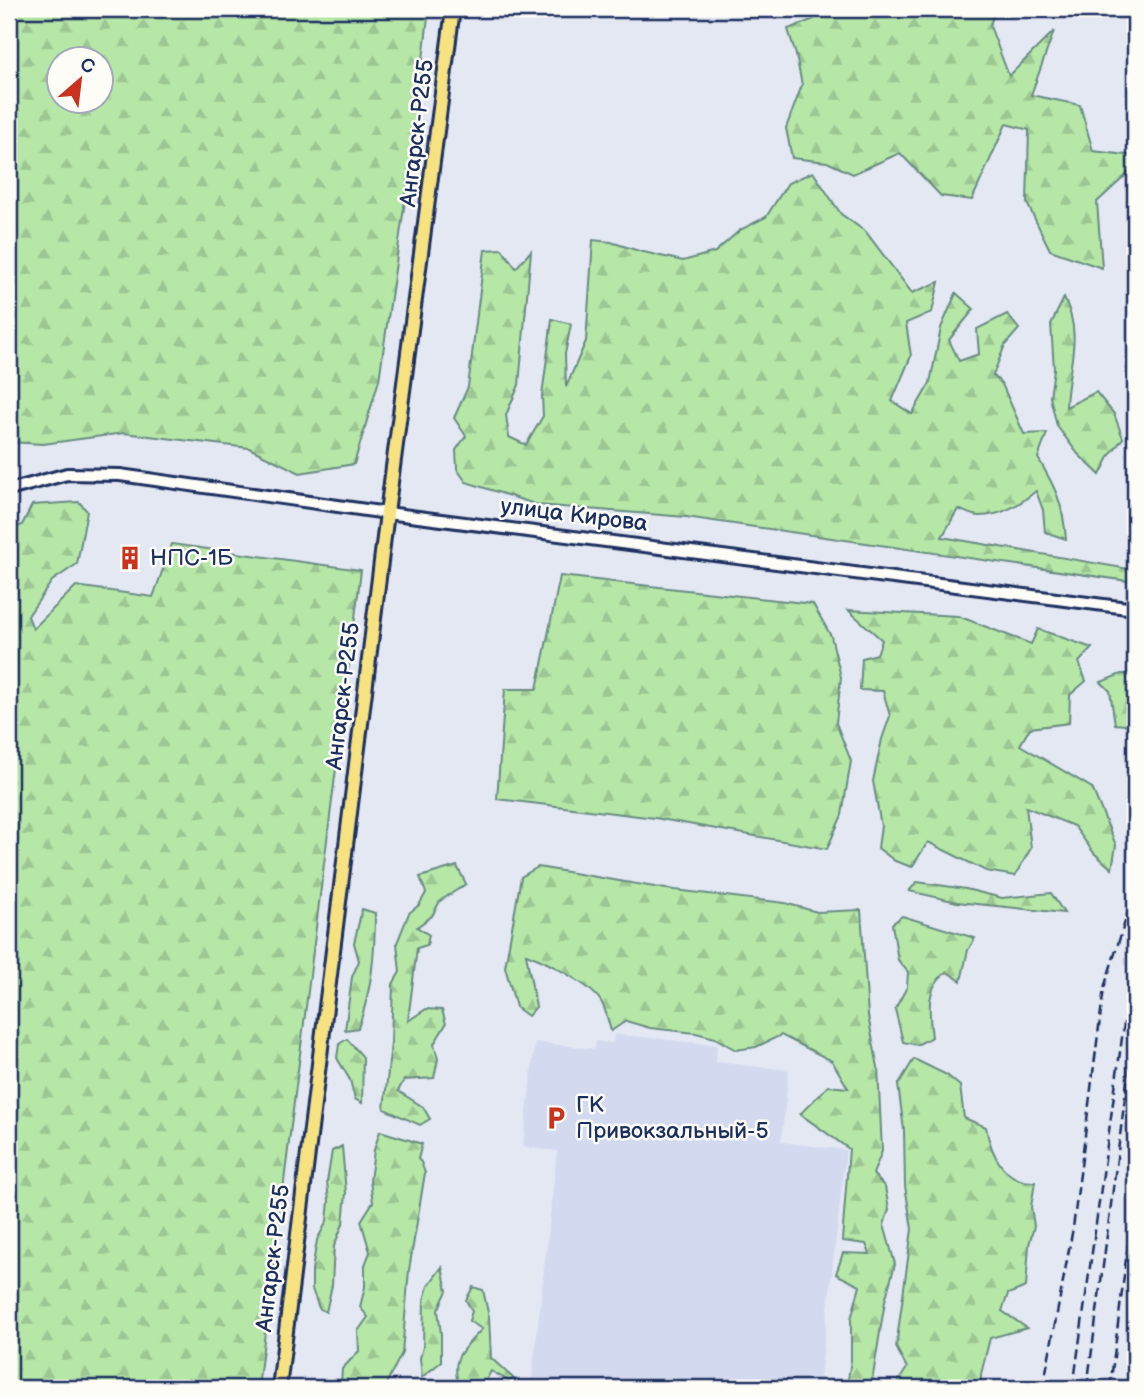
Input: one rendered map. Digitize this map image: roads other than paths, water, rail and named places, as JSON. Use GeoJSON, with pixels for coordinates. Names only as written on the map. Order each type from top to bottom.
{"type":"FeatureCollection","features":[{"type":"Feature","properties":{"kind":"main road","name":"Ангарск-Р255"},"geometry":{"type":"LineString","coordinates":[[279,1388],[387,513],[453,9]]}},
{"type":"Feature","properties":{"kind":"street","name":"улица Кирова"},"geometry":{"type":"LineString","coordinates":[[9,490],[67,474],[120,475],[387,513],[1135,609]]}},
{"type":"Feature","properties":{"kind":"railway"},"geometry":{"type":"LineString","coordinates":[[1043,1388],[1073,1228],[1104,988],[1135,890]]}},
{"type":"Feature","properties":{"kind":"railway"},"geometry":{"type":"LineString","coordinates":[[1073,1388],[1135,945]]}},
{"type":"Feature","properties":{"kind":"railway"},"geometry":{"type":"LineString","coordinates":[[1087,1388],[1135,1021]]}},
{"type":"Feature","properties":{"kind":"railway"},"geometry":{"type":"LineString","coordinates":[[1110,1388],[1135,1187]]}},
{"type":"Feature","properties":{"kind":"place","name":"НПС-1Б"},"geometry":{"type":"Point","coordinates":[130,558]}},
{"type":"Feature","properties":{"kind":"place","name":"ГК Привокзальный-5"},"geometry":{"type":"Point","coordinates":[556,1118]}}]}
